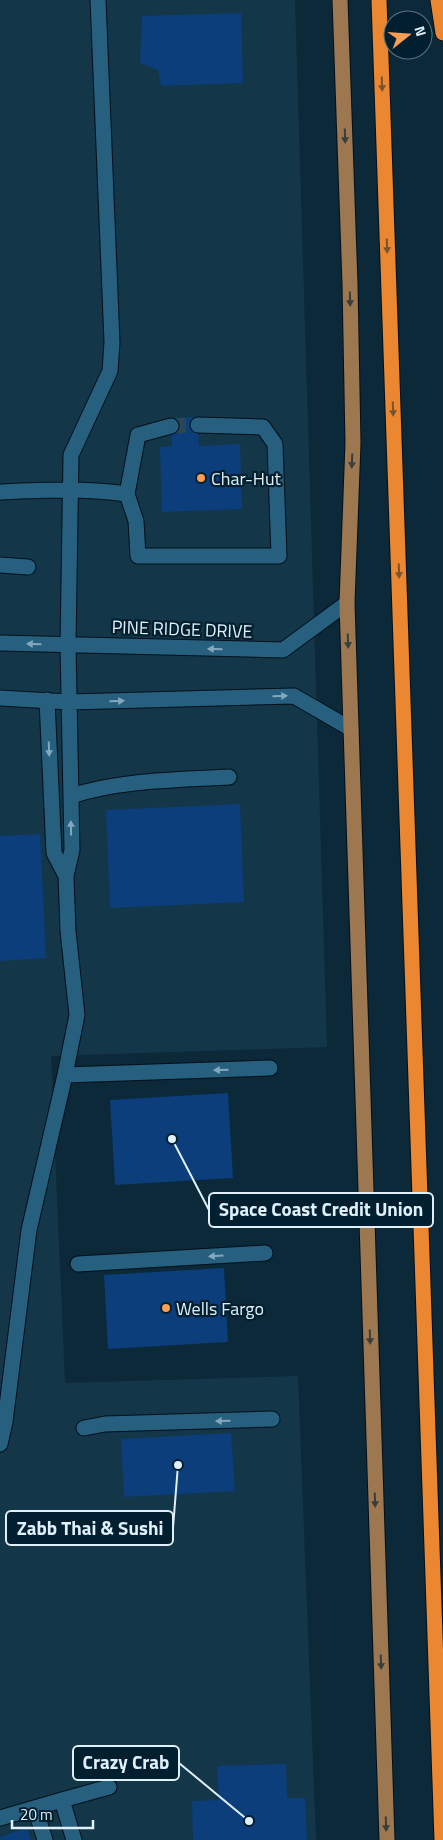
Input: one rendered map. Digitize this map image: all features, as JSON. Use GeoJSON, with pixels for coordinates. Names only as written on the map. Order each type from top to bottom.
{"type":"FeatureCollection","features":[{"type":"Feature","properties":{"kind":"highway"},"geometry":{"type":"LineString","coordinates":[[379,0],[442,1840]]}},
{"type":"Feature","properties":{"kind":"highway"},"geometry":{"type":"LineString","coordinates":[[438,0],[443,33]]}},
{"type":"Feature","properties":{"kind":"main road"},"geometry":{"type":"LineString","coordinates":[[340,0],[350,284],[353,443],[347,603],[386,1840]]}},
{"type":"Feature","properties":{"kind":"street"},"geometry":{"type":"LineString","coordinates":[[0,1444],[5,1422],[29,1230],[77,1015],[68,931],[66,876],[72,850],[68,645],[71,455],[110,371],[112,342],[98,0]]}},
{"type":"Feature","properties":{"kind":"street"},"geometry":{"type":"LineString","coordinates":[[171,426],[138,435],[127,494],[136,521],[138,556],[279,556],[275,444],[263,427],[198,425]]}},
{"type":"Feature","properties":{"kind":"street"},"geometry":{"type":"LineString","coordinates":[[0,492],[70,489],[127,494]]}},
{"type":"Feature","properties":{"kind":"street"},"geometry":{"type":"LineString","coordinates":[[0,566],[28,567]]}},
{"type":"Feature","properties":{"kind":"street","name":"PINE RIDGE DRIVE"},"geometry":{"type":"LineString","coordinates":[[0,643],[283,650],[347,603]]}},
{"type":"Feature","properties":{"kind":"street"},"geometry":{"type":"LineString","coordinates":[[0,698],[69,702],[294,696],[351,729]]}},
{"type":"Feature","properties":{"kind":"street"},"geometry":{"type":"LineString","coordinates":[[47,700],[54,853],[66,876]]}},
{"type":"Feature","properties":{"kind":"street"},"geometry":{"type":"LineString","coordinates":[[70,796],[94,788],[229,777]]}},
{"type":"Feature","properties":{"kind":"street"},"geometry":{"type":"LineString","coordinates":[[65,1075],[270,1068]]}},
{"type":"Feature","properties":{"kind":"street"},"geometry":{"type":"LineString","coordinates":[[78,1264],[265,1253]]}},
{"type":"Feature","properties":{"kind":"street"},"geometry":{"type":"LineString","coordinates":[[84,1428],[105,1424],[272,1419]]}},
{"type":"Feature","properties":{"kind":"street"},"geometry":{"type":"LineString","coordinates":[[0,1818],[109,1787]]}},
{"type":"Feature","properties":{"kind":"street"},"geometry":{"type":"LineString","coordinates":[[62,1800],[74,1840]]}},
{"type":"Feature","properties":{"kind":"street"},"geometry":{"type":"LineString","coordinates":[[34,1808],[45,1840]]}},
{"type":"Feature","properties":{"kind":"shaded area"},"geometry":{"type":"Polygon","coordinates":[[[0,0],[295,0],[327,1047],[51,1056],[65,1383],[298,1376],[316,1840],[0,1840],[0,0]]]}},
{"type":"Feature","properties":{"kind":"building"},"geometry":{"type":"Polygon","coordinates":[[[241,13],[243,83],[161,86],[158,70],[140,63],[142,16],[241,13]]]}},
{"type":"Feature","properties":{"kind":"building","name":"Char-Hut"},"geometry":{"type":"Polygon","coordinates":[[[197,417],[199,446],[240,444],[242,509],[162,512],[160,447],[172,446],[171,418],[197,417]]]}},
{"type":"Feature","properties":{"kind":"building"},"geometry":{"type":"Polygon","coordinates":[[[240,804],[244,902],[110,908],[106,810],[240,804]]]}},
{"type":"Feature","properties":{"kind":"building"},"geometry":{"type":"Polygon","coordinates":[[[40,834],[46,958],[0,961],[0,836],[40,834]]]}},
{"type":"Feature","properties":{"kind":"building"},"geometry":{"type":"Polygon","coordinates":[[[228,1093],[233,1178],[115,1185],[110,1100],[228,1093]]]}},
{"type":"Feature","properties":{"kind":"building","name":"Wells Fargo"},"geometry":{"type":"Polygon","coordinates":[[[224,1268],[228,1342],[108,1349],[104,1275],[224,1268]]]}},
{"type":"Feature","properties":{"kind":"building"},"geometry":{"type":"Polygon","coordinates":[[[231,1433],[235,1491],[124,1497],[121,1439],[231,1433]]]}},
{"type":"Feature","properties":{"kind":"building"},"geometry":{"type":"Polygon","coordinates":[[[286,1764],[287,1798],[305,1798],[307,1840],[193,1840],[192,1801],[219,1800],[217,1766],[286,1764]]]}},
{"type":"Feature","properties":{"kind":"building"},"geometry":{"type":"Polygon","coordinates":[[[27,1828],[31,1840],[1,1840],[0,1837],[27,1828]]]}},
{"type":"Feature","properties":{"kind":"tunnel"},"geometry":{"type":"LineString","coordinates":[[171,426],[198,425]]}},
{"type":"Feature","properties":{"kind":"place","name":"Char-Hut"},"geometry":{"type":"Point","coordinates":[201,478]}},
{"type":"Feature","properties":{"kind":"place","name":"Space Coast Credit Union"},"geometry":{"type":"Point","coordinates":[172,1139]}},
{"type":"Feature","properties":{"kind":"place","name":"Wells Fargo"},"geometry":{"type":"Point","coordinates":[166,1308]}},
{"type":"Feature","properties":{"kind":"place","name":"Zabb Thai & Sushi"},"geometry":{"type":"Point","coordinates":[178,1465]}},
{"type":"Feature","properties":{"kind":"place","name":"Crazy Crab"},"geometry":{"type":"Point","coordinates":[249,1821]}}]}
